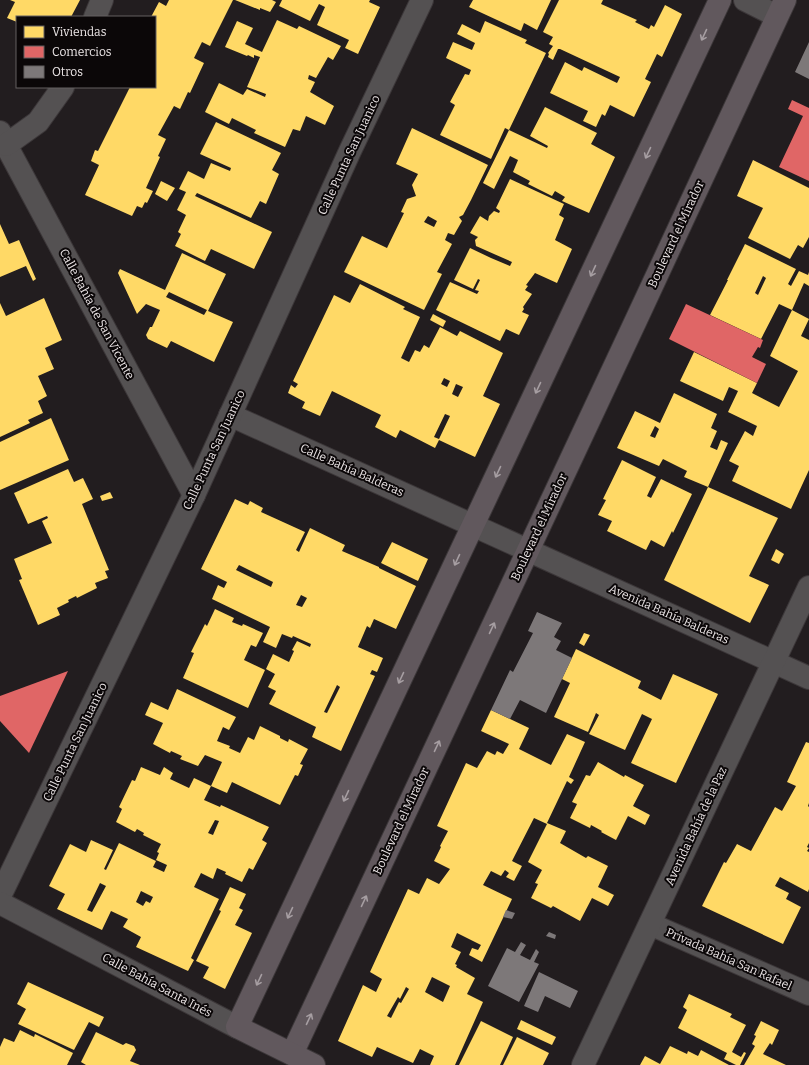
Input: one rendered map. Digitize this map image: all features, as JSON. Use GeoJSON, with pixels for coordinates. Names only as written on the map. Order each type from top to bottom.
{"type":"FeatureCollection","features":[{"type":"Feature","properties":{"kind":"main road"},"geometry":{"type":"LineString","coordinates":[[237,1027],[720,0]]}},
{"type":"Feature","properties":{"kind":"main road","name":"Boulevard el Mirador"},"geometry":{"type":"LineString","coordinates":[[292,1054],[781,8]]}},
{"type":"Feature","properties":{"kind":"main road","name":"Calle Bahía Santa Inés"},"geometry":{"type":"LineString","coordinates":[[237,1027],[314,1065]]}},
{"type":"Feature","properties":{"kind":"street"},"geometry":{"type":"LineString","coordinates":[[95,16],[102,0]]}},
{"type":"Feature","properties":{"kind":"street","name":"Calle Punta San Juanico"},"geometry":{"type":"LineString","coordinates":[[0,896],[194,495],[347,158],[422,0]]}},
{"type":"Feature","properties":{"kind":"street"},"geometry":{"type":"LineString","coordinates":[[745,0],[781,8]]}},
{"type":"Feature","properties":{"kind":"street"},"geometry":{"type":"LineString","coordinates":[[3,138],[38,122],[62,88]]}},
{"type":"Feature","properties":{"kind":"street","name":"Calle Bahía de San Vicente"},"geometry":{"type":"LineString","coordinates":[[3,138],[194,495]]}},
{"type":"Feature","properties":{"kind":"street","name":"Calle Bahía Balderas"},"geometry":{"type":"LineString","coordinates":[[230,415],[528,550]]}},
{"type":"Feature","properties":{"kind":"street","name":"Avenida Bahía Balderas"},"geometry":{"type":"LineString","coordinates":[[528,550],[809,678]]}},
{"type":"Feature","properties":{"kind":"street","name":"Avenida Bahía de la Paz"},"geometry":{"type":"LineString","coordinates":[[583,1065],[809,587]]}},
{"type":"Feature","properties":{"kind":"street","name":"Calle Bahía Santa Inés"},"geometry":{"type":"LineString","coordinates":[[0,903],[237,1027]]}},
{"type":"Feature","properties":{"kind":"street","name":"Privada Bahía San Rafael"},"geometry":{"type":"LineString","coordinates":[[650,924],[809,994]]}},
{"type":"Feature","properties":{"kind":"building: Viviendas"},"geometry":{"type":"Polygon","coordinates":[[[10,0],[80,0],[72,16],[16,16],[16,22],[7,18],[15,2],[10,0]]]}},
{"type":"Feature","properties":{"kind":"building: Viviendas"},"geometry":{"type":"Polygon","coordinates":[[[169,0],[233,0],[210,46],[202,42],[194,58],[204,63],[190,93],[188,92],[180,109],[174,106],[158,135],[166,139],[158,156],[160,157],[146,188],[153,191],[147,203],[145,202],[142,208],[137,206],[132,216],[85,195],[99,165],[91,161],[95,150],[98,151],[130,88],[156,88],[156,16],[152,16],[159,2],[166,6],[169,0]]]}},
{"type":"Feature","properties":{"kind":"building: Viviendas"},"geometry":{"type":"Polygon","coordinates":[[[235,0],[272,0],[276,2],[270,12],[260,8],[260,10],[235,0]]]}},
{"type":"Feature","properties":{"kind":"building: Viviendas"},"geometry":{"type":"Polygon","coordinates":[[[282,0],[370,0],[369,2],[380,7],[358,54],[345,48],[349,40],[317,25],[325,7],[319,4],[310,21],[279,6],[282,0]]]}},
{"type":"Feature","properties":{"kind":"building: Viviendas"},"geometry":{"type":"Polygon","coordinates":[[[473,0],[551,0],[537,30],[524,23],[521,31],[469,7],[473,0]]]}},
{"type":"Feature","properties":{"kind":"building: Viviendas"},"geometry":{"type":"Polygon","coordinates":[[[559,0],[603,0],[601,4],[637,20],[635,22],[649,29],[651,25],[654,27],[665,5],[682,14],[662,57],[657,54],[645,79],[651,82],[634,117],[610,105],[605,116],[602,114],[596,127],[583,121],[588,111],[550,93],[565,62],[582,71],[584,67],[617,83],[620,77],[560,49],[558,49],[553,60],[548,57],[548,53],[553,46],[549,44],[553,37],[543,32],[559,0]]]}},
{"type":"Feature","properties":{"kind":"building: Viviendas"},"geometry":{"type":"Polygon","coordinates":[[[277,20],[297,29],[299,26],[341,46],[333,60],[328,57],[316,78],[309,75],[308,79],[315,82],[310,92],[334,106],[325,125],[306,116],[300,131],[293,129],[285,147],[254,133],[256,130],[232,118],[229,124],[205,112],[219,83],[243,95],[247,89],[265,97],[266,94],[247,87],[260,57],[254,55],[254,58],[248,55],[247,56],[225,47],[237,21],[253,28],[245,44],[262,52],[277,20]]]}},
{"type":"Feature","properties":{"kind":"building: Viviendas"},"geometry":{"type":"Polygon","coordinates":[[[485,21],[527,40],[525,43],[546,53],[509,130],[505,128],[491,159],[440,135],[455,105],[450,102],[465,74],[469,75],[471,70],[446,58],[453,42],[472,50],[475,43],[457,34],[462,24],[480,33],[485,21]]]}},
{"type":"Feature","properties":{"kind":"building: Viviendas"},"geometry":{"type":"Polygon","coordinates":[[[545,107],[597,133],[591,144],[615,157],[589,213],[562,201],[565,197],[555,191],[552,196],[528,184],[530,181],[513,172],[518,160],[510,156],[494,189],[483,183],[509,130],[547,148],[548,146],[530,136],[545,107]]]}},
{"type":"Feature","properties":{"kind":"building: Viviendas"},"geometry":{"type":"Polygon","coordinates":[[[216,122],[281,153],[272,170],[279,174],[266,204],[260,201],[251,218],[197,193],[195,196],[272,232],[254,269],[211,249],[205,261],[175,246],[181,234],[178,232],[186,215],[177,210],[186,192],[179,189],[188,171],[204,179],[211,163],[230,171],[231,168],[200,154],[216,122]]]}},
{"type":"Feature","properties":{"kind":"building: Viviendas"},"geometry":{"type":"Polygon","coordinates":[[[412,128],[488,165],[463,215],[459,217],[462,221],[454,235],[448,233],[445,240],[452,244],[437,272],[442,274],[424,310],[344,272],[362,236],[387,248],[404,213],[401,212],[407,199],[416,196],[412,185],[418,174],[396,164],[412,128]],[[428,216],[424,222],[434,227],[437,221],[428,216]]]}},
{"type":"Feature","properties":{"kind":"building: Viviendas"},"geometry":{"type":"Polygon","coordinates":[[[753,160],[809,188],[809,237],[803,248],[798,245],[790,259],[748,238],[763,208],[737,196],[753,160]]]}},
{"type":"Feature","properties":{"kind":"building: Viviendas"},"geometry":{"type":"Polygon","coordinates":[[[510,179],[564,204],[559,215],[564,218],[555,240],[572,249],[557,283],[535,273],[526,285],[528,286],[525,290],[532,294],[523,307],[524,309],[522,312],[529,315],[519,335],[506,329],[500,341],[436,310],[450,282],[477,294],[479,291],[475,290],[480,280],[478,279],[473,289],[454,280],[470,248],[510,266],[512,262],[476,246],[475,240],[478,237],[470,233],[480,216],[488,221],[489,216],[494,211],[499,213],[500,211],[496,208],[510,179]]]}},
{"type":"Feature","properties":{"kind":"building: Viviendas"},"geometry":{"type":"Polygon","coordinates":[[[161,181],[175,188],[167,201],[155,194],[161,181]]]}},
{"type":"Feature","properties":{"kind":"building: Viviendas"},"geometry":{"type":"Polygon","coordinates":[[[0,224],[9,244],[19,240],[36,279],[33,281],[26,266],[0,277],[0,224]]]}},
{"type":"Feature","properties":{"kind":"building: Viviendas"},"geometry":{"type":"Polygon","coordinates":[[[745,244],[796,269],[788,284],[791,286],[799,271],[808,275],[809,272],[809,286],[804,283],[792,310],[779,304],[761,339],[710,315],[745,244]],[[763,276],[755,293],[758,295],[766,278],[763,276]]]}},
{"type":"Feature","properties":{"kind":"building: Viviendas"},"geometry":{"type":"Polygon","coordinates":[[[182,253],[226,274],[208,311],[233,322],[214,362],[171,341],[167,348],[148,339],[146,335],[150,327],[152,327],[160,310],[146,304],[137,314],[118,273],[120,269],[165,290],[182,253]],[[169,292],[166,297],[204,315],[207,310],[169,292]]]}},
{"type":"Feature","properties":{"kind":"building: Viviendas"},"geometry":{"type":"Polygon","coordinates":[[[360,284],[405,307],[403,309],[420,317],[401,358],[409,362],[415,350],[420,352],[424,345],[429,348],[440,327],[457,336],[460,331],[503,353],[483,396],[500,404],[475,457],[439,440],[435,448],[400,430],[396,438],[375,427],[381,415],[332,391],[320,416],[302,408],[305,402],[288,393],[291,385],[295,388],[298,384],[293,381],[334,295],[350,303],[360,284]],[[444,378],[441,384],[447,387],[450,381],[444,378]],[[456,384],[452,394],[458,397],[463,387],[456,384]],[[445,414],[434,437],[439,439],[450,416],[445,414]]]}},
{"type":"Feature","properties":{"kind":"building: Viviendas"},"geometry":{"type":"Polygon","coordinates":[[[44,298],[62,340],[45,348],[54,369],[38,376],[47,396],[38,401],[43,413],[28,420],[30,423],[0,437],[0,303],[6,316],[44,298]]]}},
{"type":"Feature","properties":{"kind":"building: Viviendas"},"geometry":{"type":"Polygon","coordinates":[[[792,310],[809,319],[801,336],[809,340],[809,470],[791,509],[732,481],[739,466],[729,461],[745,431],[753,436],[757,426],[728,412],[738,391],[729,387],[723,401],[680,381],[694,352],[757,383],[752,393],[779,407],[798,371],[770,356],[792,310]]]}},
{"type":"Feature","properties":{"kind":"building: Viviendas"},"geometry":{"type":"Polygon","coordinates":[[[433,314],[446,321],[443,327],[430,320],[433,314]]]}},
{"type":"Feature","properties":{"kind":"building: Viviendas"},"geometry":{"type":"Polygon","coordinates":[[[674,393],[717,414],[711,428],[717,431],[710,447],[717,450],[721,440],[728,443],[708,487],[684,477],[687,471],[663,459],[659,466],[617,448],[635,411],[660,423],[674,393]],[[655,426],[650,436],[655,438],[659,429],[655,426]]]}},
{"type":"Feature","properties":{"kind":"building: Viviendas"},"geometry":{"type":"Polygon","coordinates":[[[51,418],[69,460],[0,490],[0,442],[51,418]]]}},
{"type":"Feature","properties":{"kind":"building: Viviendas"},"geometry":{"type":"Polygon","coordinates":[[[622,460],[656,477],[647,496],[651,498],[661,479],[692,494],[673,533],[672,531],[664,547],[651,540],[646,550],[607,531],[612,521],[598,515],[606,500],[603,499],[622,460]]]}},
{"type":"Feature","properties":{"kind":"building: Viviendas"},"geometry":{"type":"Polygon","coordinates":[[[68,469],[74,482],[83,478],[93,499],[82,504],[109,570],[105,571],[108,578],[95,583],[97,588],[77,598],[76,596],[68,600],[69,602],[57,608],[60,615],[38,625],[19,580],[22,579],[14,559],[52,543],[42,521],[48,518],[47,516],[28,524],[14,493],[68,469]]]}},
{"type":"Feature","properties":{"kind":"building: Viviendas"},"geometry":{"type":"Polygon","coordinates":[[[708,487],[778,518],[749,576],[769,585],[750,623],[664,580],[708,487]]]}},
{"type":"Feature","properties":{"kind":"building: Viviendas"},"geometry":{"type":"Polygon","coordinates":[[[110,492],[113,498],[102,501],[100,496],[110,492]]]}},
{"type":"Feature","properties":{"kind":"building: Viviendas"},"geometry":{"type":"Polygon","coordinates":[[[235,499],[248,505],[250,501],[263,508],[261,512],[305,532],[296,550],[299,552],[310,528],[345,545],[342,551],[379,567],[416,586],[396,629],[374,619],[370,628],[367,626],[358,647],[383,658],[377,672],[372,670],[370,674],[375,676],[341,751],[312,737],[316,727],[269,704],[276,691],[268,687],[275,674],[266,669],[273,654],[289,662],[294,651],[292,650],[297,641],[310,647],[311,644],[293,636],[292,638],[282,634],[276,648],[263,642],[270,627],[212,599],[218,585],[224,588],[227,582],[201,569],[235,499]],[[239,565],[236,570],[271,587],[273,582],[239,565]],[[301,595],[296,605],[302,607],[307,598],[301,595]],[[337,685],[324,712],[327,713],[340,687],[337,685]]]}},
{"type":"Feature","properties":{"kind":"building: Viviendas"},"geometry":{"type":"Polygon","coordinates":[[[392,542],[428,559],[418,581],[381,563],[392,542]]]}},
{"type":"Feature","properties":{"kind":"building: Viviendas"},"geometry":{"type":"Polygon","coordinates":[[[776,549],[784,554],[779,564],[771,560],[776,549]]]}},
{"type":"Feature","properties":{"kind":"building: Viviendas"},"geometry":{"type":"Polygon","coordinates":[[[215,609],[234,618],[232,622],[242,626],[243,624],[263,633],[256,647],[251,645],[244,660],[265,670],[248,708],[183,678],[194,653],[191,652],[205,624],[207,626],[215,609]]]}},
{"type":"Feature","properties":{"kind":"building: Viviendas"},"geometry":{"type":"Polygon","coordinates":[[[584,633],[590,635],[584,646],[579,643],[584,633]]]}},
{"type":"Feature","properties":{"kind":"building: Viviendas"},"geometry":{"type":"Polygon","coordinates":[[[576,649],[641,681],[638,688],[661,700],[673,674],[718,694],[676,783],[631,763],[652,719],[642,714],[625,750],[589,734],[599,715],[596,713],[588,732],[554,717],[570,683],[562,679],[576,649]]]}},
{"type":"Feature","properties":{"kind":"building: Viviendas"},"geometry":{"type":"Polygon","coordinates":[[[177,689],[236,717],[229,730],[223,727],[217,741],[230,746],[229,748],[240,753],[248,737],[254,740],[260,726],[280,736],[280,738],[288,742],[289,739],[308,749],[300,764],[303,765],[298,776],[295,775],[280,805],[232,782],[227,793],[211,786],[222,762],[205,755],[198,766],[180,759],[182,756],[171,751],[170,753],[153,744],[163,723],[145,715],[151,702],[168,710],[177,689]]]}},
{"type":"Feature","properties":{"kind":"building: Viviendas"},"geometry":{"type":"Polygon","coordinates":[[[491,710],[529,728],[519,749],[551,765],[567,734],[585,742],[569,777],[574,780],[571,784],[567,781],[547,823],[566,831],[560,843],[586,858],[588,856],[608,866],[598,887],[614,895],[608,906],[592,898],[580,921],[553,906],[551,908],[531,898],[538,884],[535,883],[542,870],[528,862],[547,824],[534,818],[512,861],[522,866],[514,881],[506,877],[509,873],[505,870],[501,876],[491,871],[483,885],[512,899],[482,962],[469,955],[472,948],[478,950],[481,945],[457,933],[451,947],[461,952],[455,964],[457,965],[456,967],[475,978],[467,994],[483,1002],[455,1065],[430,1065],[434,1056],[420,1049],[413,1063],[377,1047],[372,1057],[338,1041],[363,985],[376,992],[382,979],[370,972],[408,889],[419,894],[427,878],[439,884],[450,869],[434,861],[448,831],[437,826],[466,763],[477,768],[487,751],[495,755],[497,751],[503,754],[509,744],[481,731],[491,710]],[[432,977],[425,992],[443,1002],[450,986],[432,977]],[[406,987],[400,999],[398,997],[387,1016],[391,1018],[399,1002],[401,1003],[409,989],[406,987]]]}},
{"type":"Feature","properties":{"kind":"building: Viviendas"},"geometry":{"type":"Polygon","coordinates":[[[806,742],[809,743],[809,843],[807,847],[809,848],[807,851],[809,852],[809,889],[808,892],[780,877],[775,886],[789,893],[786,899],[801,907],[783,944],[702,906],[724,862],[726,863],[737,844],[751,851],[775,807],[782,811],[796,786],[787,782],[806,742]]]}},
{"type":"Feature","properties":{"kind":"building: Viviendas"},"geometry":{"type":"Polygon","coordinates":[[[598,762],[624,777],[625,775],[644,785],[633,806],[650,815],[645,825],[628,816],[616,840],[591,825],[590,828],[570,818],[577,804],[572,802],[586,775],[590,776],[598,762]]]}},
{"type":"Feature","properties":{"kind":"building: Viviendas"},"geometry":{"type":"Polygon","coordinates":[[[141,767],[160,775],[164,767],[173,773],[170,779],[189,788],[194,778],[211,786],[204,800],[220,807],[221,805],[269,827],[262,840],[267,843],[253,870],[249,868],[242,882],[225,874],[226,872],[217,868],[213,879],[201,873],[194,887],[219,899],[191,958],[194,960],[188,971],[136,947],[141,937],[123,927],[128,919],[111,911],[102,930],[57,909],[65,894],[49,886],[70,844],[86,852],[91,840],[113,850],[104,869],[106,870],[119,843],[156,861],[153,867],[164,872],[167,865],[156,860],[159,853],[157,852],[161,844],[143,835],[144,833],[137,829],[135,832],[116,822],[122,809],[119,807],[132,780],[135,781],[141,767]],[[215,820],[208,833],[213,835],[219,821],[215,820]],[[100,883],[87,910],[92,912],[106,886],[100,883]],[[141,891],[136,902],[143,906],[146,901],[150,903],[153,897],[141,891]]]}},
{"type":"Feature","properties":{"kind":"building: Viviendas"},"geometry":{"type":"Polygon","coordinates":[[[230,887],[246,894],[239,908],[243,910],[235,925],[252,933],[225,989],[203,978],[209,967],[196,961],[221,911],[219,910],[230,887]]]}},
{"type":"Feature","properties":{"kind":"building: Viviendas"},"geometry":{"type":"Polygon","coordinates":[[[28,982],[104,1017],[99,1027],[89,1022],[74,1050],[18,1024],[26,1009],[17,1004],[28,982]]]}},
{"type":"Feature","properties":{"kind":"building: Viviendas"},"geometry":{"type":"Polygon","coordinates":[[[689,994],[732,1014],[730,1017],[746,1025],[732,1052],[741,1057],[744,1052],[746,1053],[740,1065],[736,1065],[724,1059],[727,1053],[678,1028],[687,1010],[683,1007],[689,994]]]}},
{"type":"Feature","properties":{"kind":"building: Viviendas"},"geometry":{"type":"Polygon","coordinates":[[[521,1020],[556,1037],[552,1045],[517,1029],[521,1020]]]}},
{"type":"Feature","properties":{"kind":"building: Viviendas"},"geometry":{"type":"Polygon","coordinates":[[[481,1021],[513,1037],[500,1065],[459,1065],[481,1021]]]}},
{"type":"Feature","properties":{"kind":"building: Viviendas"},"geometry":{"type":"Polygon","coordinates":[[[761,1021],[779,1030],[772,1045],[770,1043],[763,1054],[786,1065],[744,1065],[755,1046],[752,1044],[756,1036],[754,1035],[761,1021]]]}},
{"type":"Feature","properties":{"kind":"building: Viviendas"},"geometry":{"type":"Polygon","coordinates":[[[20,1030],[34,1037],[35,1034],[73,1053],[67,1065],[0,1065],[0,1047],[4,1038],[14,1042],[20,1030]]]}},
{"type":"Feature","properties":{"kind":"building: Viviendas"},"geometry":{"type":"Polygon","coordinates":[[[96,1032],[123,1045],[126,1043],[134,1046],[136,1050],[130,1061],[140,1065],[86,1065],[81,1062],[96,1032]]]}},
{"type":"Feature","properties":{"kind":"building: Viviendas"},"geometry":{"type":"Polygon","coordinates":[[[517,1037],[549,1053],[543,1065],[503,1065],[517,1037]]]}},
{"type":"Feature","properties":{"kind":"building: Viviendas"},"geometry":{"type":"Polygon","coordinates":[[[670,1046],[687,1054],[688,1051],[698,1056],[701,1050],[729,1065],[640,1065],[645,1056],[660,1064],[670,1046]]]}},
{"type":"Feature","properties":{"kind":"building: Comercios"},"geometry":{"type":"Polygon","coordinates":[[[792,100],[809,108],[809,181],[779,167],[803,116],[788,109],[792,100]]]}},
{"type":"Feature","properties":{"kind":"building: Comercios"},"geometry":{"type":"Polygon","coordinates":[[[686,304],[763,340],[760,348],[758,347],[752,357],[766,364],[757,383],[669,339],[686,304]]]}},
{"type":"Feature","properties":{"kind":"building: Comercios"},"geometry":{"type":"Polygon","coordinates":[[[68,671],[29,753],[0,721],[0,696],[68,671]]]}},
{"type":"Feature","properties":{"kind":"building: Otros"},"geometry":{"type":"Polygon","coordinates":[[[809,42],[809,79],[795,72],[809,42]]]}},
{"type":"Feature","properties":{"kind":"building: Otros"},"geometry":{"type":"Polygon","coordinates":[[[537,612],[562,623],[554,637],[561,641],[556,650],[572,658],[546,713],[520,700],[510,719],[491,710],[510,670],[513,672],[533,633],[528,631],[537,612]]]}},
{"type":"Feature","properties":{"kind":"building: Otros"},"geometry":{"type":"Polygon","coordinates":[[[506,910],[515,913],[512,919],[503,917],[506,910]]]}},
{"type":"Feature","properties":{"kind":"building: Otros"},"geometry":{"type":"Polygon","coordinates":[[[549,932],[556,935],[555,939],[546,936],[549,932]]]}},
{"type":"Feature","properties":{"kind":"building: Otros"},"geometry":{"type":"Polygon","coordinates":[[[521,942],[526,945],[520,955],[530,960],[536,949],[539,952],[534,962],[539,964],[519,1002],[488,986],[507,948],[515,952],[521,942]]]}},
{"type":"Feature","properties":{"kind":"building: Otros"},"geometry":{"type":"Polygon","coordinates":[[[539,972],[578,991],[570,1008],[545,996],[538,1012],[524,1006],[539,972]]]}}]}
